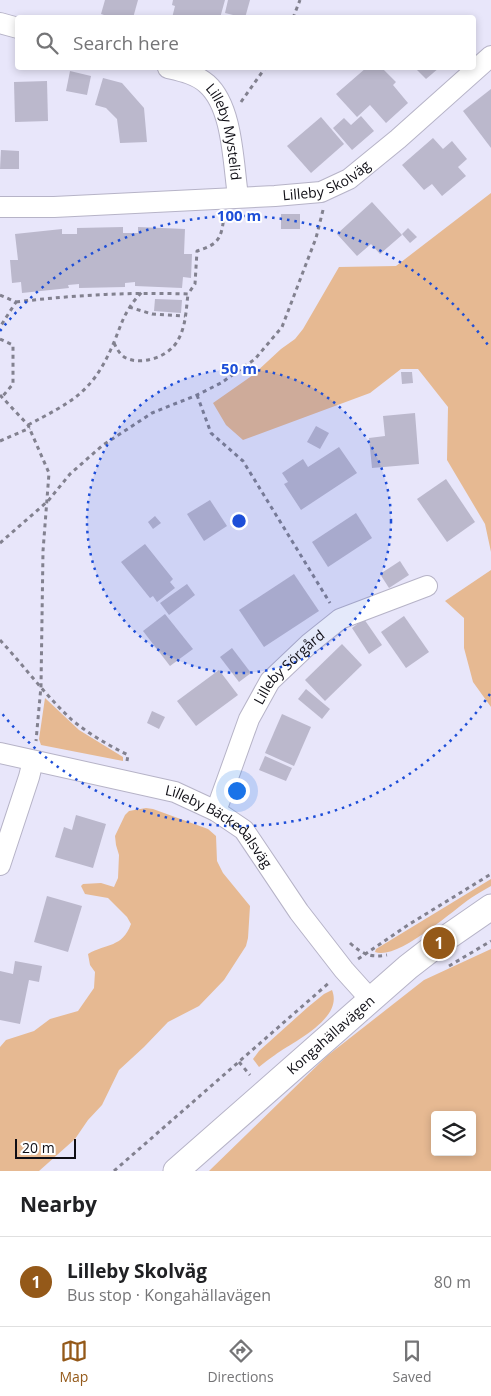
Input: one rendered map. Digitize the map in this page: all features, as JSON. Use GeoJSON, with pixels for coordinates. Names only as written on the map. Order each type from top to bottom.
{"type":"FeatureCollection","features":[{"type":"Feature","properties":{"kind":"street"},"geometry":{"type":"LineString","coordinates":[[0,24],[15,27]]}},
{"type":"Feature","properties":{"kind":"street","name":"Lilleby Skolväg"},"geometry":{"type":"LineString","coordinates":[[476,69],[491,56]]}},
{"type":"Feature","properties":{"kind":"street","name":"Lilleby Mystelid"},"geometry":{"type":"LineString","coordinates":[[177,70],[190,73],[206,83],[225,110],[232,197]]}},
{"type":"Feature","properties":{"kind":"street","name":"Lilleby Skolväg"},"geometry":{"type":"LineString","coordinates":[[0,207],[54,207],[321,192],[349,179],[398,139],[475,70]]}},
{"type":"Feature","properties":{"kind":"street","name":"Lilleby Sörgård"},"geometry":{"type":"LineString","coordinates":[[216,811],[249,719],[270,681],[310,643],[340,619],[427,586]]}},
{"type":"Feature","properties":{"kind":"street","name":"Lilleby Bäckedalsväg"},"geometry":{"type":"LineString","coordinates":[[0,753],[175,792],[216,811],[244,830],[299,912],[344,970],[371,1000]]}},
{"type":"Feature","properties":{"kind":"street"},"geometry":{"type":"LineString","coordinates":[[0,864],[29,777],[32,761]]}},
{"type":"Feature","properties":{"kind":"street","name":"Kongahällavägen"},"geometry":{"type":"LineString","coordinates":[[176,1171],[371,1000],[432,949],[491,907]]}},
{"type":"Feature","properties":{"kind":"path"},"geometry":{"type":"LineString","coordinates":[[294,15],[300,0]]}},
{"type":"Feature","properties":{"kind":"path"},"geometry":{"type":"LineString","coordinates":[[227,120],[264,70]]}},
{"type":"Feature","properties":{"kind":"path"},"geometry":{"type":"LineString","coordinates":[[1,542],[48,501],[70,474],[103,445],[152,413],[197,395],[221,382],[255,359],[282,327],[316,238],[329,188]]}},
{"type":"Feature","properties":{"kind":"path"},"geometry":{"type":"LineString","coordinates":[[114,342],[118,352],[126,358],[141,360],[159,356],[169,351],[177,342],[184,329],[188,294],[195,284],[197,251],[212,246],[221,236],[232,197]]}},
{"type":"Feature","properties":{"kind":"path"},"geometry":{"type":"LineString","coordinates":[[0,295],[16,302],[76,295],[142,292],[188,294]]}},
{"type":"Feature","properties":{"kind":"path"},"geometry":{"type":"LineString","coordinates":[[0,441],[29,427],[86,390],[95,378],[114,342],[129,307],[142,292]]}},
{"type":"Feature","properties":{"kind":"path"},"geometry":{"type":"LineString","coordinates":[[0,327],[16,302]]}},
{"type":"Feature","properties":{"kind":"path"},"geometry":{"type":"LineString","coordinates":[[129,307],[152,314],[185,316]]}},
{"type":"Feature","properties":{"kind":"path"},"geometry":{"type":"LineString","coordinates":[[0,339],[13,345],[13,384],[1,396],[29,427],[49,473],[43,551],[41,686],[35,749],[32,761]]}},
{"type":"Feature","properties":{"kind":"path"},"geometry":{"type":"LineString","coordinates":[[197,395],[211,433],[243,461],[340,619]]}},
{"type":"Feature","properties":{"kind":"path"},"geometry":{"type":"LineString","coordinates":[[0,534],[1,542]]}},
{"type":"Feature","properties":{"kind":"path"},"geometry":{"type":"LineString","coordinates":[[0,640],[73,721],[97,738],[128,755],[123,781]]}},
{"type":"Feature","properties":{"kind":"path"},"geometry":{"type":"LineString","coordinates":[[114,1171],[371,948],[491,874]]}},
{"type":"Feature","properties":{"kind":"path"},"geometry":{"type":"LineString","coordinates":[[239,1062],[250,1075]]}},
{"type":"Feature","properties":{"kind":"shaded area"},"geometry":{"type":"Polygon","coordinates":[[[491,193],[491,552],[485,524],[447,460],[448,407],[418,369],[401,369],[370,393],[243,440],[226,425],[213,403],[253,375],[281,349],[295,339],[303,329],[339,267],[396,266],[491,193]]]}},
{"type":"Feature","properties":{"kind":"shaded area"},"geometry":{"type":"Polygon","coordinates":[[[491,570],[491,707],[473,682],[464,648],[464,618],[445,601],[491,570]]]}},
{"type":"Feature","properties":{"kind":"shaded area"},"geometry":{"type":"Polygon","coordinates":[[[45,698],[79,730],[123,757],[123,761],[41,745],[39,739],[45,698]]]}},
{"type":"Feature","properties":{"kind":"shaded area"},"geometry":{"type":"Polygon","coordinates":[[[146,808],[208,829],[216,836],[217,861],[223,873],[250,906],[246,946],[224,980],[199,1006],[168,1022],[119,1070],[102,1105],[88,1120],[75,1139],[39,1171],[0,1171],[0,1047],[6,1040],[34,1031],[50,1019],[78,1011],[94,988],[95,972],[90,965],[88,954],[118,941],[127,932],[131,924],[127,917],[108,898],[85,894],[81,886],[83,884],[101,883],[114,887],[118,878],[119,855],[115,836],[125,815],[129,811],[146,808]]]}},
{"type":"Feature","properties":{"kind":"shaded area"},"geometry":{"type":"Polygon","coordinates":[[[491,879],[491,886],[471,898],[410,942],[385,953],[375,952],[376,949],[491,879]]]}},
{"type":"Feature","properties":{"kind":"shaded area"},"geometry":{"type":"Polygon","coordinates":[[[491,949],[491,1171],[209,1171],[327,1056],[424,980],[491,949]]]}},
{"type":"Feature","properties":{"kind":"shaded area"},"geometry":{"type":"Polygon","coordinates":[[[332,990],[334,1001],[331,1011],[324,1020],[259,1067],[253,1059],[259,1051],[308,1007],[332,990]]]}},
{"type":"Feature","properties":{"kind":"building"},"geometry":{"type":"Polygon","coordinates":[[[105,0],[138,0],[134,15],[101,14],[105,0]]]}},
{"type":"Feature","properties":{"kind":"building"},"geometry":{"type":"Polygon","coordinates":[[[173,0],[225,0],[221,15],[173,15],[175,6],[172,5],[173,0]]]}},
{"type":"Feature","properties":{"kind":"building"},"geometry":{"type":"Polygon","coordinates":[[[228,0],[250,0],[246,15],[225,13],[228,0]]]}},
{"type":"Feature","properties":{"kind":"building"},"geometry":{"type":"Polygon","coordinates":[[[364,70],[384,70],[396,82],[393,85],[408,103],[386,123],[370,105],[357,117],[336,94],[364,70]]]}},
{"type":"Feature","properties":{"kind":"building"},"geometry":{"type":"Polygon","coordinates":[[[417,70],[437,70],[426,79],[417,70]]]}},
{"type":"Feature","properties":{"kind":"building"},"geometry":{"type":"Polygon","coordinates":[[[70,71],[91,76],[87,95],[66,91],[70,71]]]}},
{"type":"Feature","properties":{"kind":"building"},"geometry":{"type":"Polygon","coordinates":[[[103,78],[122,83],[144,108],[147,142],[120,143],[117,119],[106,108],[95,105],[103,78]]]}},
{"type":"Feature","properties":{"kind":"building"},"geometry":{"type":"Polygon","coordinates":[[[47,81],[48,121],[15,122],[14,82],[47,81]]]}},
{"type":"Feature","properties":{"kind":"building"},"geometry":{"type":"Polygon","coordinates":[[[491,89],[491,148],[463,111],[491,89]]]}},
{"type":"Feature","properties":{"kind":"building"},"geometry":{"type":"Polygon","coordinates":[[[361,116],[374,131],[352,150],[333,128],[344,118],[351,125],[361,116]]]}},
{"type":"Feature","properties":{"kind":"building"},"geometry":{"type":"Polygon","coordinates":[[[321,117],[344,144],[311,173],[287,146],[321,117]]]}},
{"type":"Feature","properties":{"kind":"building"},"geometry":{"type":"Polygon","coordinates":[[[433,138],[443,149],[452,141],[467,159],[458,167],[466,176],[442,196],[432,184],[424,190],[402,165],[433,138]]]}},
{"type":"Feature","properties":{"kind":"building"},"geometry":{"type":"Polygon","coordinates":[[[1,150],[19,151],[19,169],[0,169],[1,150]]]}},
{"type":"Feature","properties":{"kind":"building"},"geometry":{"type":"Polygon","coordinates":[[[372,202],[402,235],[380,254],[371,244],[357,256],[337,234],[372,202]]]}},
{"type":"Feature","properties":{"kind":"building"},"geometry":{"type":"Polygon","coordinates":[[[281,214],[300,214],[300,229],[281,229],[281,214]]]}},
{"type":"Feature","properties":{"kind":"building"},"geometry":{"type":"Polygon","coordinates":[[[123,227],[123,233],[138,233],[138,227],[185,229],[184,254],[192,254],[191,278],[183,277],[182,288],[135,286],[135,282],[125,283],[125,287],[79,288],[79,284],[68,285],[69,288],[22,293],[21,282],[12,283],[10,260],[18,260],[15,234],[62,229],[62,234],[77,234],[77,228],[123,227]]]}},
{"type":"Feature","properties":{"kind":"building"},"geometry":{"type":"Polygon","coordinates":[[[408,228],[417,237],[410,243],[402,234],[408,228]]]}},
{"type":"Feature","properties":{"kind":"building"},"geometry":{"type":"Polygon","coordinates":[[[155,299],[182,300],[181,313],[154,311],[155,299]]]}},
{"type":"Feature","properties":{"kind":"building"},"geometry":{"type":"Polygon","coordinates":[[[401,372],[412,372],[413,383],[402,384],[401,372]]]}},
{"type":"Feature","properties":{"kind":"building"},"geometry":{"type":"Polygon","coordinates":[[[415,413],[419,464],[372,468],[369,438],[385,436],[383,416],[415,413]]]}},
{"type":"Feature","properties":{"kind":"building"},"geometry":{"type":"Polygon","coordinates":[[[316,426],[329,433],[320,449],[307,442],[316,426]]]}},
{"type":"Feature","properties":{"kind":"building"},"geometry":{"type":"Polygon","coordinates":[[[339,447],[357,473],[301,510],[284,484],[288,482],[282,473],[303,459],[308,467],[339,447]]]}},
{"type":"Feature","properties":{"kind":"building"},"geometry":{"type":"Polygon","coordinates":[[[446,479],[475,522],[447,542],[417,499],[446,479]]]}},
{"type":"Feature","properties":{"kind":"building"},"geometry":{"type":"Polygon","coordinates":[[[210,500],[227,526],[204,541],[187,514],[210,500]]]}},
{"type":"Feature","properties":{"kind":"building"},"geometry":{"type":"Polygon","coordinates":[[[356,513],[372,538],[328,567],[312,542],[356,513]]]}},
{"type":"Feature","properties":{"kind":"building"},"geometry":{"type":"Polygon","coordinates":[[[155,516],[161,523],[153,529],[148,522],[155,516]]]}},
{"type":"Feature","properties":{"kind":"building"},"geometry":{"type":"Polygon","coordinates":[[[145,544],[173,579],[170,582],[175,588],[157,602],[153,596],[150,598],[121,562],[145,544]]]}},
{"type":"Feature","properties":{"kind":"building"},"geometry":{"type":"Polygon","coordinates":[[[400,561],[409,575],[389,588],[380,574],[400,561]]]}},
{"type":"Feature","properties":{"kind":"building"},"geometry":{"type":"Polygon","coordinates":[[[294,574],[319,611],[264,647],[239,610],[294,574]]]}},
{"type":"Feature","properties":{"kind":"building"},"geometry":{"type":"Polygon","coordinates":[[[187,584],[195,595],[169,615],[160,603],[187,584]]]}},
{"type":"Feature","properties":{"kind":"building"},"geometry":{"type":"Polygon","coordinates":[[[165,614],[193,649],[170,666],[143,631],[165,614]]]}},
{"type":"Feature","properties":{"kind":"building"},"geometry":{"type":"Polygon","coordinates":[[[404,616],[429,652],[406,668],[381,632],[404,616]]]}},
{"type":"Feature","properties":{"kind":"building"},"geometry":{"type":"Polygon","coordinates":[[[364,619],[382,645],[369,654],[352,628],[364,619]]]}},
{"type":"Feature","properties":{"kind":"building"},"geometry":{"type":"Polygon","coordinates":[[[342,644],[362,665],[325,701],[305,680],[342,644]]]}},
{"type":"Feature","properties":{"kind":"building"},"geometry":{"type":"Polygon","coordinates":[[[232,648],[251,673],[239,682],[220,657],[232,648]]]}},
{"type":"Feature","properties":{"kind":"building"},"geometry":{"type":"Polygon","coordinates":[[[219,670],[238,695],[196,726],[177,701],[219,670]]]}},
{"type":"Feature","properties":{"kind":"building"},"geometry":{"type":"Polygon","coordinates":[[[306,689],[330,709],[322,719],[298,699],[306,689]]]}},
{"type":"Feature","properties":{"kind":"building"},"geometry":{"type":"Polygon","coordinates":[[[152,711],[165,717],[159,729],[147,723],[152,711]]]}},
{"type":"Feature","properties":{"kind":"building"},"geometry":{"type":"Polygon","coordinates":[[[282,714],[311,727],[294,766],[265,753],[282,714]]]}},
{"type":"Feature","properties":{"kind":"building"},"geometry":{"type":"Polygon","coordinates":[[[265,756],[292,768],[286,781],[259,770],[265,756]]]}},
{"type":"Feature","properties":{"kind":"building"},"geometry":{"type":"Polygon","coordinates":[[[76,815],[106,824],[93,868],[55,857],[64,827],[72,830],[76,815]]]}},
{"type":"Feature","properties":{"kind":"building"},"geometry":{"type":"Polygon","coordinates":[[[47,896],[82,906],[68,952],[34,942],[47,896]]]}},
{"type":"Feature","properties":{"kind":"building"},"geometry":{"type":"Polygon","coordinates":[[[15,961],[42,966],[39,982],[29,980],[20,1024],[0,1020],[0,971],[13,974],[15,961]]]}},
{"type":"Feature","properties":{"kind":"place","name":"Lilleby Skolväg"},"geometry":{"type":"Point","coordinates":[439,943]}}]}
